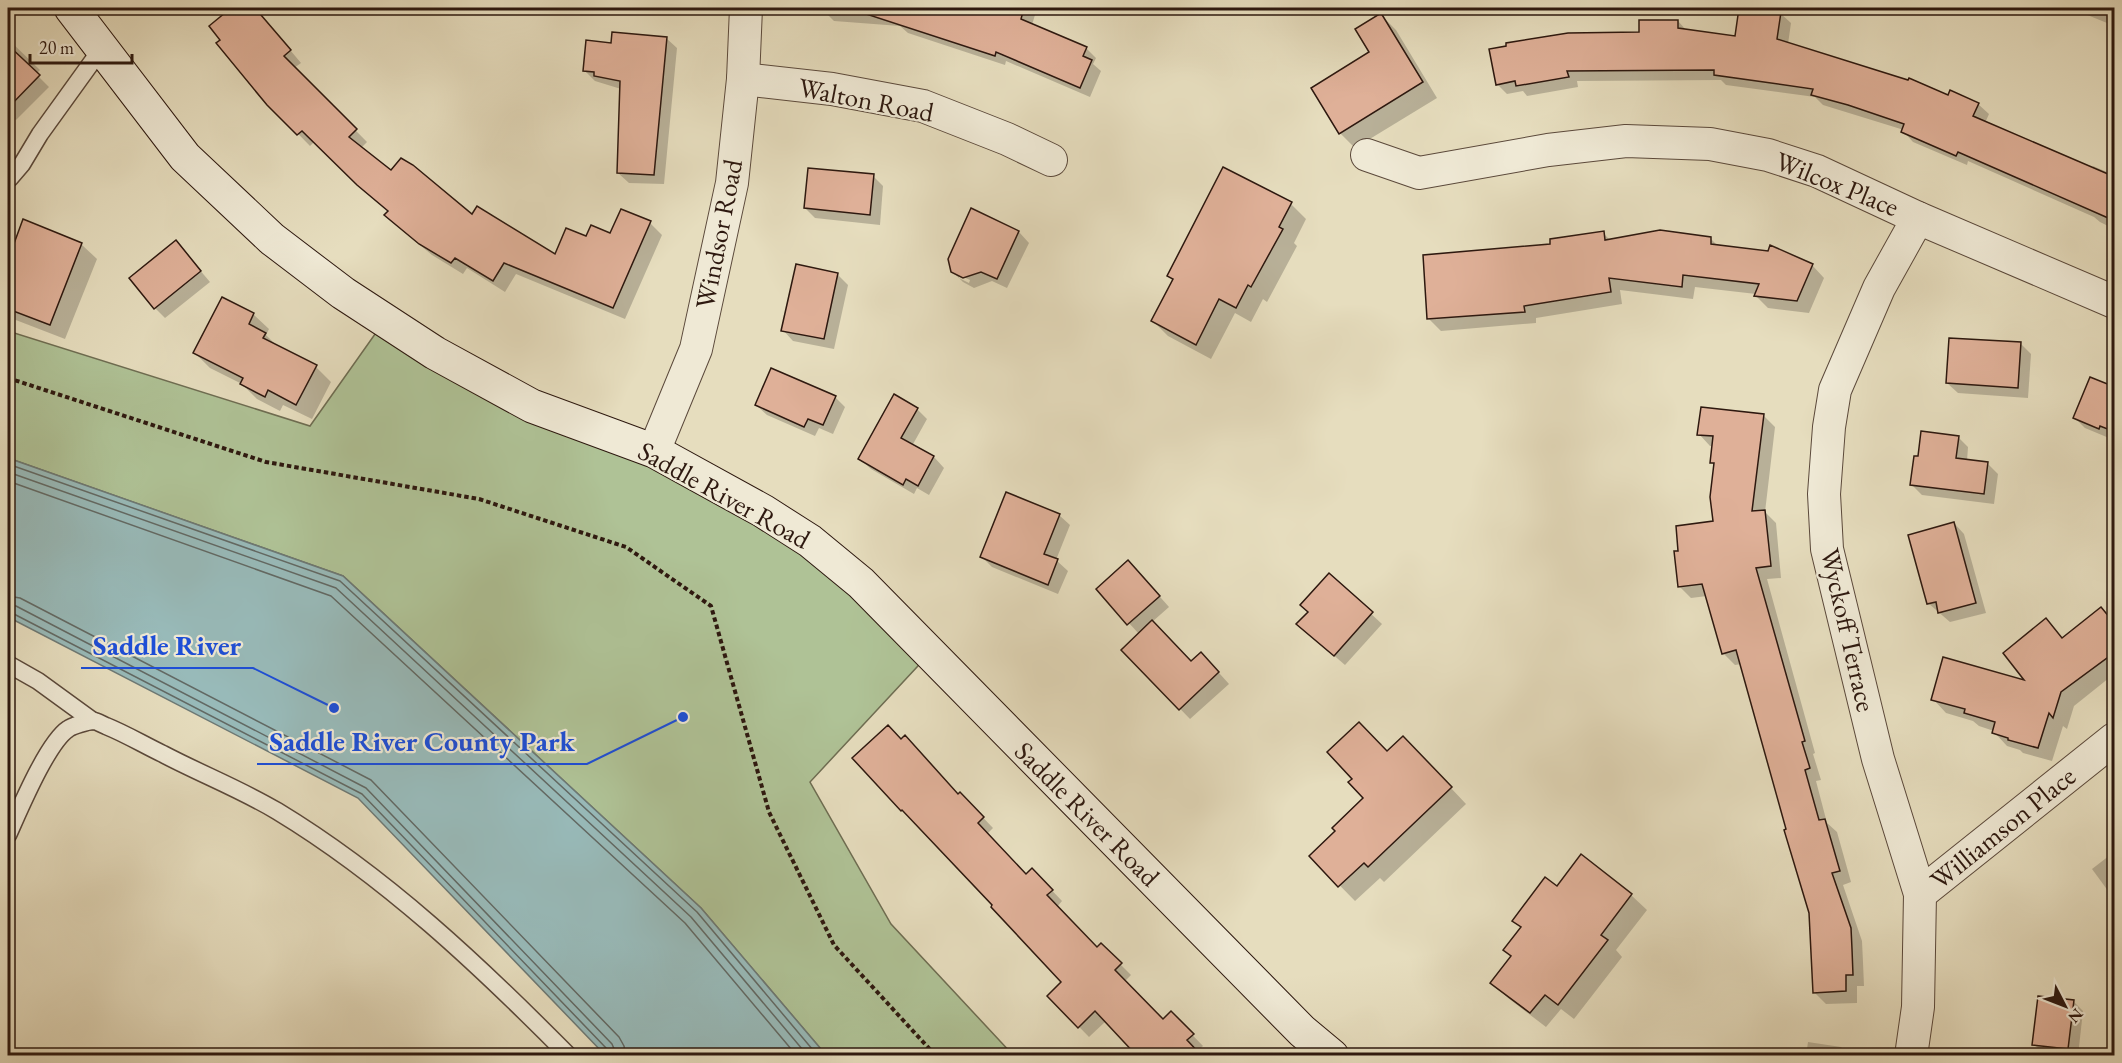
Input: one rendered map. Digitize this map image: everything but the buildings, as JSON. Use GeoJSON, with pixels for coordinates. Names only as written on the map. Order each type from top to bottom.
{"type":"FeatureCollection","features":[{"type":"Feature","properties":{"kind":"street","name":"Saddle River Road"},"geometry":{"type":"LineString","coordinates":[[71,8],[185,157],[272,239],[342,293],[435,353],[532,406],[654,451],[782,523],[810,541],[861,583],[1311,1043],[1332,1056]]}},
{"type":"Feature","properties":{"kind":"street","name":"Windsor Road"},"geometry":{"type":"LineString","coordinates":[[654,451],[696,349],[732,183],[743,79],[746,8]]}},
{"type":"Feature","properties":{"kind":"street","name":"Walton Road"},"geometry":{"type":"LineString","coordinates":[[743,79],[832,89],[923,106],[1052,160]]}},
{"type":"Feature","properties":{"kind":"street","name":"Wilcox Place"},"geometry":{"type":"LineString","coordinates":[[1367,155],[1419,172],[1548,150],[1626,141],[1710,144],[1768,155],[1817,171],[1918,218],[2115,302]]}},
{"type":"Feature","properties":{"kind":"street","name":"Wyckoff Terrace"},"geometry":{"type":"LineString","coordinates":[[1911,1056],[1918,1007],[1920,894],[1878,759],[1827,549],[1824,494],[1829,427],[1835,390],[1878,288],[1918,218]]}},
{"type":"Feature","properties":{"kind":"street","name":"Williamson Place"},"geometry":{"type":"LineString","coordinates":[[1920,894],[2115,739]]}},
{"type":"Feature","properties":{"kind":"lane"},"geometry":{"type":"LineString","coordinates":[[8,178],[22,164],[39,134],[102,48]]}},
{"type":"Feature","properties":{"kind":"lane"},"geometry":{"type":"LineString","coordinates":[[8,664],[38,681],[93,721],[224,782],[278,812],[336,851],[401,900],[512,998],[569,1056]]}},
{"type":"Feature","properties":{"kind":"lane"},"geometry":{"type":"LineString","coordinates":[[8,835],[31,785],[51,750],[68,729],[93,721]]}},
{"type":"Feature","properties":{"kind":"path"},"geometry":{"type":"LineString","coordinates":[[8,378],[266,462],[479,499],[626,547],[711,606],[769,812],[834,945],[936,1056]]}},
{"type":"Feature","properties":{"kind":"green space"},"geometry":{"type":"Polygon","coordinates":[[[385,320],[763,511],[930,653],[810,782],[891,924],[1013,1055],[826,1055],[701,908],[343,576],[8,458],[8,331],[310,426],[385,320]]]}},
{"type":"Feature","properties":{"kind":"water"},"geometry":{"type":"Polygon","coordinates":[[[8,458],[343,576],[701,908],[826,1055],[605,1055],[358,798],[8,617],[8,458]]]}},
{"type":"Feature","properties":{"kind":"place","name":"Saddle River"},"geometry":{"type":"Point","coordinates":[334,708]}},
{"type":"Feature","properties":{"kind":"place","name":"Saddle River County Park"},"geometry":{"type":"Point","coordinates":[683,717]}}]}
